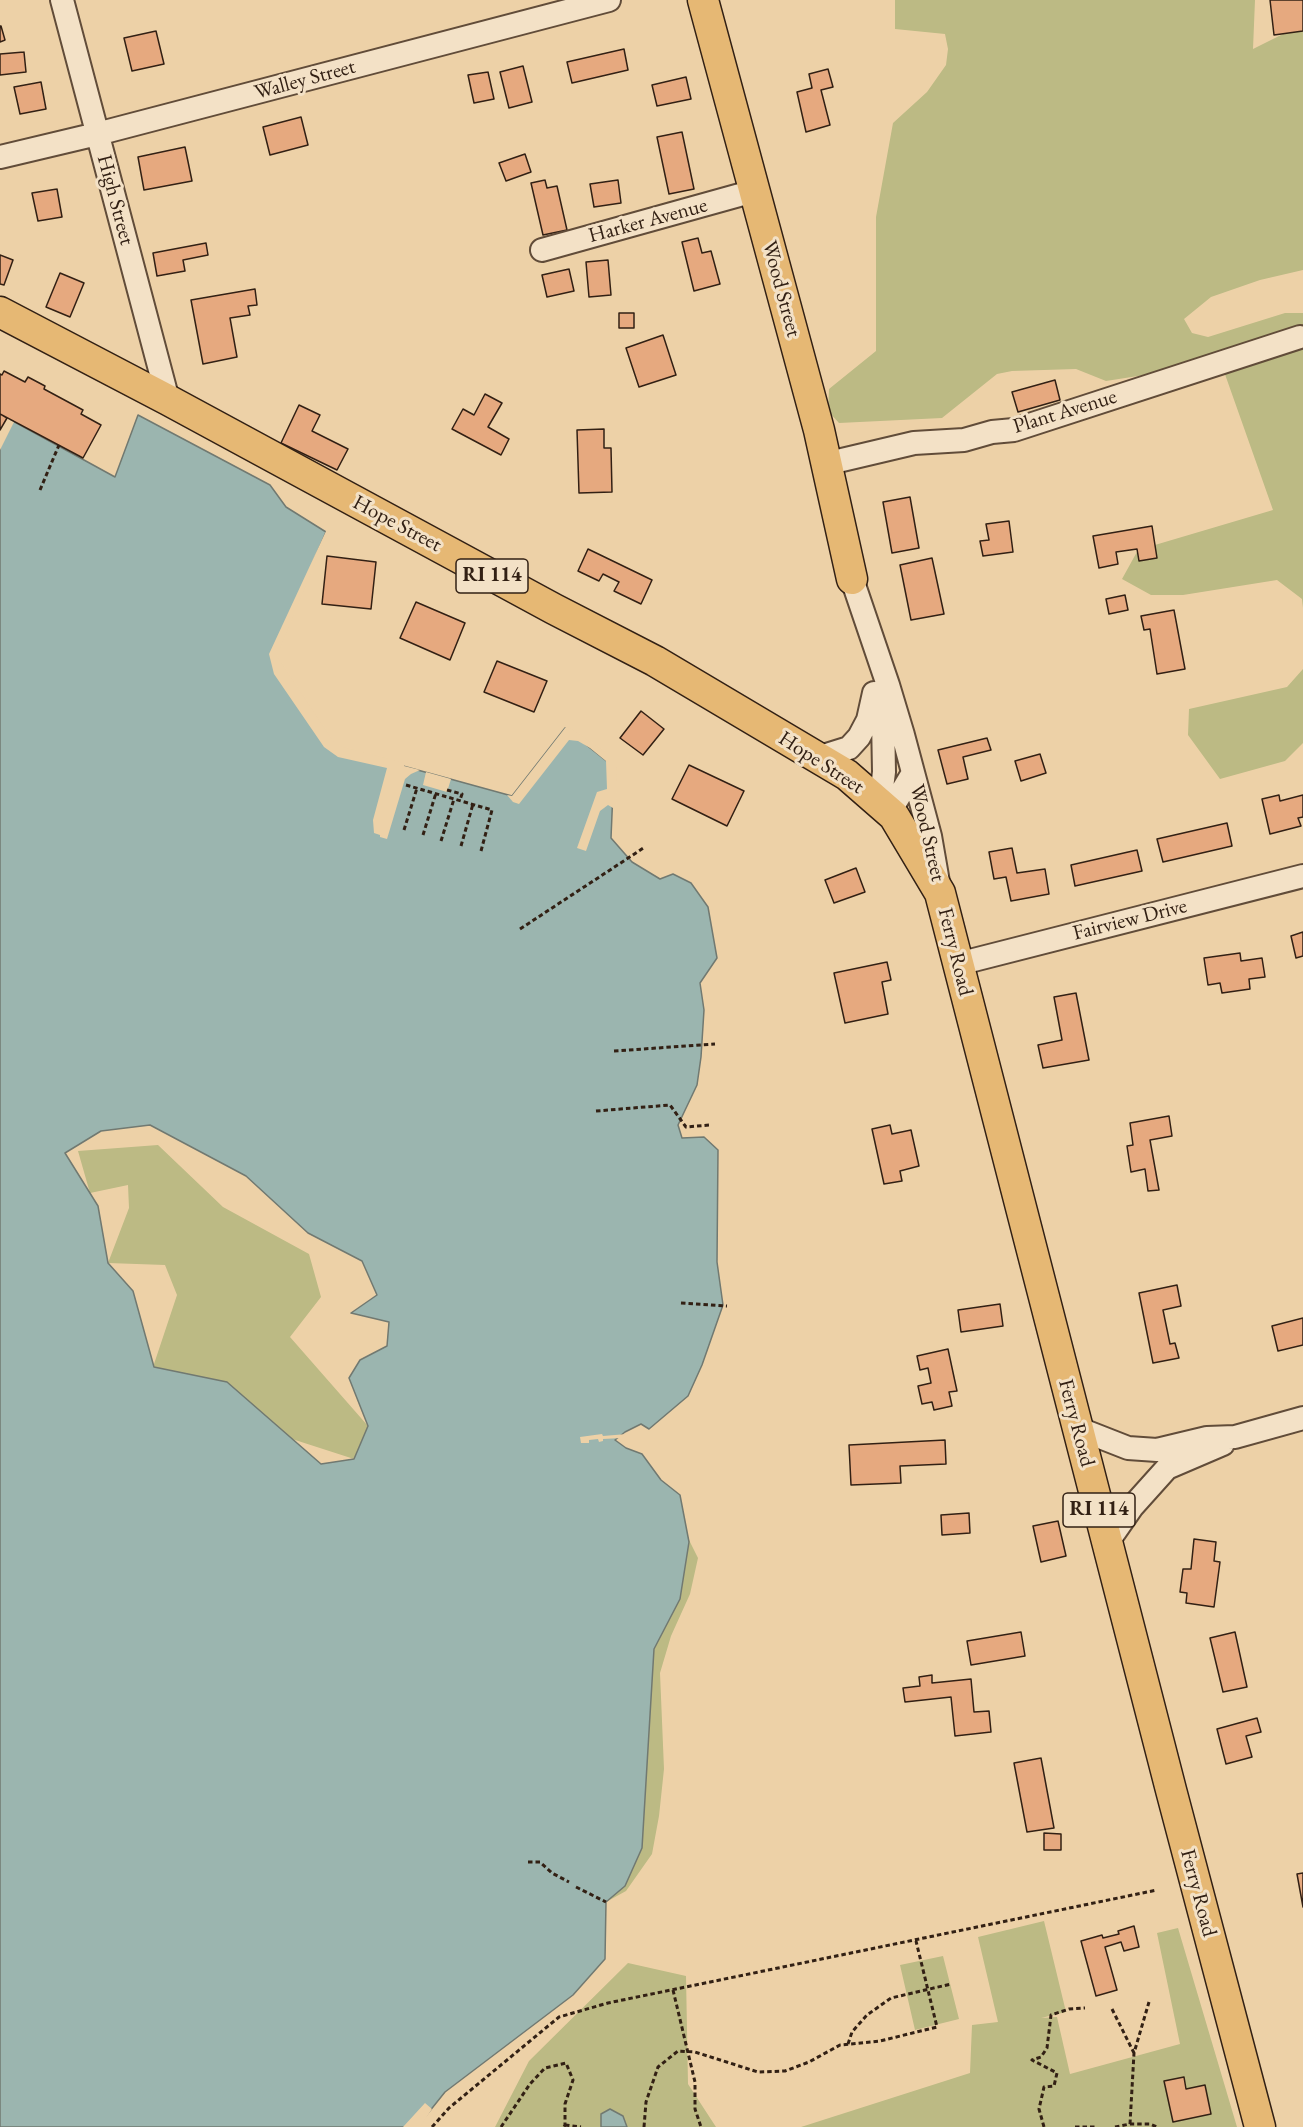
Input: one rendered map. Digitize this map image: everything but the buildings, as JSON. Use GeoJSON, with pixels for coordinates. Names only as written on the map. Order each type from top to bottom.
{"type":"FeatureCollection","features":[{"type":"Feature","properties":{"kind":"main road","name":"Wood Street"},"geometry":{"type":"LineString","coordinates":[[703,0],[819,430],[852,579]]}},
{"type":"Feature","properties":{"kind":"main road","name":"Hope Street"},"geometry":{"type":"LineString","coordinates":[[0,312],[654,662],[847,775],[894,816],[940,892]]}},
{"type":"Feature","properties":{"kind":"main road","name":"Ferry Road"},"geometry":{"type":"LineString","coordinates":[[940,892],[1077,1428],[1260,2127]]}},
{"type":"Feature","properties":{"kind":"street","name":"High Street"},"geometry":{"type":"LineString","coordinates":[[62,0],[168,400]]}},
{"type":"Feature","properties":{"kind":"street","name":"Walley Street"},"geometry":{"type":"LineString","coordinates":[[0,157],[97,134],[609,0]]}},
{"type":"Feature","properties":{"kind":"street","name":"Harker Avenue"},"geometry":{"type":"LineString","coordinates":[[542,250],[754,191]]}},
{"type":"Feature","properties":{"kind":"street","name":"Plant Avenue"},"geometry":{"type":"LineString","coordinates":[[825,464],[914,443],[964,440],[992,432],[1014,430],[1300,337]]}},
{"type":"Feature","properties":{"kind":"street","name":"Wood Street"},"geometry":{"type":"LineString","coordinates":[[852,579],[883,718],[884,809]]}},
{"type":"Feature","properties":{"kind":"street","name":"Wood Street"},"geometry":{"type":"LineString","coordinates":[[852,579],[888,685],[913,773],[930,836],[940,892]]}},
{"type":"Feature","properties":{"kind":"street","name":"Wood Street"},"geometry":{"type":"LineString","coordinates":[[817,758],[849,748],[859,736],[868,720],[876,686]]}},
{"type":"Feature","properties":{"kind":"street","name":"Wood Street"},"geometry":{"type":"LineString","coordinates":[[884,809],[913,773]]}},
{"type":"Feature","properties":{"kind":"street","name":"Fairview Drive"},"geometry":{"type":"LineString","coordinates":[[958,964],[1303,876]]}},
{"type":"Feature","properties":{"kind":"street"},"geometry":{"type":"LineString","coordinates":[[1077,1428],[1128,1448],[1157,1450],[1207,1438],[1235,1437],[1303,1418]]}},
{"type":"Feature","properties":{"kind":"street"},"geometry":{"type":"LineString","coordinates":[[1107,1543],[1132,1507],[1167,1468],[1216,1449],[1235,1437]]}},
{"type":"Feature","properties":{"kind":"path"},"geometry":{"type":"LineString","coordinates":[[40,490],[58,445]]}},
{"type":"Feature","properties":{"kind":"path"},"geometry":{"type":"LineString","coordinates":[[406,785],[492,810],[481,851]]}},
{"type":"Feature","properties":{"kind":"path"},"geometry":{"type":"LineString","coordinates":[[404,830],[417,788]]}},
{"type":"Feature","properties":{"kind":"path"},"geometry":{"type":"LineString","coordinates":[[447,790],[467,796]]}},
{"type":"Feature","properties":{"kind":"path"},"geometry":{"type":"LineString","coordinates":[[423,835],[436,793]]}},
{"type":"Feature","properties":{"kind":"path"},"geometry":{"type":"LineString","coordinates":[[460,800],[462,794]]}},
{"type":"Feature","properties":{"kind":"path"},"geometry":{"type":"LineString","coordinates":[[441,841],[454,799]]}},
{"type":"Feature","properties":{"kind":"path"},"geometry":{"type":"LineString","coordinates":[[461,846],[473,804]]}},
{"type":"Feature","properties":{"kind":"path"},"geometry":{"type":"LineString","coordinates":[[520,929],[645,847]]}},
{"type":"Feature","properties":{"kind":"path"},"geometry":{"type":"LineString","coordinates":[[614,1051],[716,1044]]}},
{"type":"Feature","properties":{"kind":"path"},"geometry":{"type":"LineString","coordinates":[[596,1111],[670,1105],[686,1127],[709,1125]]}},
{"type":"Feature","properties":{"kind":"path"},"geometry":{"type":"LineString","coordinates":[[681,1303],[727,1305]]}},
{"type":"Feature","properties":{"kind":"path"},"geometry":{"type":"LineString","coordinates":[[528,1862],[540,1862],[552,1873],[569,1882]]}},
{"type":"Feature","properties":{"kind":"path"},"geometry":{"type":"LineString","coordinates":[[576,1887],[606,1902]]}},
{"type":"Feature","properties":{"kind":"path"},"geometry":{"type":"LineString","coordinates":[[432,2127],[449,2108],[559,2018],[609,2003],[1157,1890]]}},
{"type":"Feature","properties":{"kind":"path"},"geometry":{"type":"LineString","coordinates":[[644,2127],[646,2102],[658,2067],[678,2051],[687,2051],[758,2072],[785,2071],[809,2062],[840,2045],[880,2041],[937,2027],[916,1941]]}},
{"type":"Feature","properties":{"kind":"path"},"geometry":{"type":"LineString","coordinates":[[848,2044],[852,2032],[867,2015],[891,1998],[951,1984]]}},
{"type":"Feature","properties":{"kind":"path"},"geometry":{"type":"LineString","coordinates":[[673,1990],[695,2082],[695,2109],[701,2127]]}},
{"type":"Feature","properties":{"kind":"path"},"geometry":{"type":"LineString","coordinates":[[1130,2124],[1134,2053],[1149,2002]]}},
{"type":"Feature","properties":{"kind":"path"},"geometry":{"type":"LineString","coordinates":[[1044,2127],[1039,2109],[1044,2086],[1054,2086],[1056,2073],[1032,2060],[1041,2057],[1047,2048],[1051,2015],[1069,2009],[1085,2008]]}},
{"type":"Feature","properties":{"kind":"path"},"geometry":{"type":"LineString","coordinates":[[1112,2009],[1134,2053]]}},
{"type":"Feature","properties":{"kind":"path"},"geometry":{"type":"LineString","coordinates":[[501,2127],[530,2084],[545,2068],[566,2063],[573,2080],[565,2104],[565,2126],[581,2127]]}},
{"type":"Feature","properties":{"kind":"path"},"geometry":{"type":"LineString","coordinates":[[1115,2127],[1130,2124],[1150,2124],[1157,2127]]}},
{"type":"Feature","properties":{"kind":"path"},"geometry":{"type":"LineString","coordinates":[[1075,2127],[1097,2127]]}},
{"type":"Feature","properties":{"kind":"shaded area"},"geometry":{"type":"Polygon","coordinates":[[[895,0],[1255,0],[1253,49],[1303,24],[1303,270],[1260,280],[1211,297],[1184,319],[1192,333],[1208,337],[1285,313],[1303,313],[1303,608],[1302,599],[1277,580],[1183,595],[1151,595],[1122,579],[1138,550],[1273,510],[1221,363],[1106,381],[1076,369],[1012,371],[997,374],[942,418],[839,423],[828,411],[829,389],[876,351],[876,217],[893,123],[927,92],[946,65],[948,49],[945,34],[895,29],[895,0]]]}},
{"type":"Feature","properties":{"kind":"shaded area"},"geometry":{"type":"Polygon","coordinates":[[[1303,669],[1303,743],[1285,761],[1220,779],[1188,735],[1189,709],[1287,687],[1303,669]]]}},
{"type":"Feature","properties":{"kind":"shaded area"},"geometry":{"type":"Polygon","coordinates":[[[158,1145],[223,1207],[309,1254],[321,1297],[290,1337],[368,1426],[354,1459],[292,1439],[227,1382],[153,1367],[177,1295],[165,1265],[108,1263],[129,1208],[128,1185],[90,1193],[78,1151],[158,1145]]]}},
{"type":"Feature","properties":{"kind":"shaded area"},"geometry":{"type":"Polygon","coordinates":[[[686,1534],[698,1558],[690,1594],[671,1636],[660,1673],[664,1769],[652,1854],[626,1891],[606,1902],[640,1683],[686,1534]]]}},
{"type":"Feature","properties":{"kind":"shaded area"},"geometry":{"type":"Polygon","coordinates":[[[1044,1921],[1066,2012],[1041,2018],[1057,2017],[1070,2074],[1180,2044],[1157,1933],[1178,1928],[1237,2127],[801,2127],[970,2073],[972,2025],[998,2022],[978,1937],[1044,1921]]]}},
{"type":"Feature","properties":{"kind":"shaded area"},"geometry":{"type":"Polygon","coordinates":[[[943,1956],[959,2019],[915,2030],[900,1965],[943,1956]]]}},
{"type":"Feature","properties":{"kind":"shaded area"},"geometry":{"type":"Polygon","coordinates":[[[628,1963],[686,1976],[688,2084],[716,2127],[495,2127],[529,2061],[628,1963]]]}},
{"type":"Feature","properties":{"kind":"water"},"geometry":{"type":"Polygon","coordinates":[[[138,415],[270,485],[286,507],[326,532],[273,656],[334,747],[512,796],[565,728],[614,767],[611,838],[632,862],[660,879],[673,874],[691,883],[708,907],[717,958],[700,983],[704,1010],[697,1085],[678,1125],[682,1138],[704,1137],[718,1150],[717,1262],[723,1305],[702,1365],[688,1396],[649,1429],[641,1424],[615,1440],[626,1448],[642,1454],[661,1480],[680,1495],[689,1542],[680,1599],[654,1649],[642,1848],[625,1886],[606,1902],[605,1959],[573,1995],[445,2092],[417,2127],[0,2127],[0,440],[11,420],[115,477],[138,415]],[[150,1125],[101,1131],[65,1153],[98,1206],[108,1263],[133,1291],[154,1367],[227,1382],[321,1464],[354,1459],[368,1426],[349,1378],[360,1360],[387,1346],[389,1322],[351,1313],[377,1295],[362,1261],[308,1233],[246,1176],[150,1125]]]}},
{"type":"Feature","properties":{"kind":"water"},"geometry":{"type":"Polygon","coordinates":[[[610,2109],[623,2116],[627,2127],[601,2127],[601,2114],[610,2109]]]}},
{"type":"Feature","properties":{"kind":"pier"},"geometry":{"type":"Polygon","coordinates":[[[8,419],[14,422],[0,450],[0,433],[8,419]]]}},
{"type":"Feature","properties":{"kind":"pier"},"geometry":{"type":"Polygon","coordinates":[[[327,529],[328,533],[277,656],[336,745],[398,761],[404,763],[404,766],[420,770],[405,779],[387,839],[374,833],[373,820],[387,768],[338,757],[324,747],[274,674],[269,654],[327,529]]]}},
{"type":"Feature","properties":{"kind":"pier"},"geometry":{"type":"Polygon","coordinates":[[[569,727],[609,754],[617,766],[616,806],[613,808],[608,805],[600,811],[586,851],[577,848],[597,792],[607,789],[606,761],[590,748],[578,741],[569,740],[519,804],[513,802],[507,795],[512,796],[565,728],[569,727]]]}},
{"type":"Feature","properties":{"kind":"pier"},"geometry":{"type":"Polygon","coordinates":[[[426,772],[451,779],[447,792],[423,785],[426,772]]]}},
{"type":"Feature","properties":{"kind":"pier"},"geometry":{"type":"Polygon","coordinates":[[[602,1434],[603,1436],[627,1434],[622,1438],[603,1439],[599,1442],[598,1439],[589,1440],[589,1443],[581,1443],[580,1437],[602,1434]]]}},
{"type":"Feature","properties":{"kind":"pier"},"geometry":{"type":"Polygon","coordinates":[[[425,2103],[432,2109],[420,2127],[403,2127],[425,2103]]]}}]}
